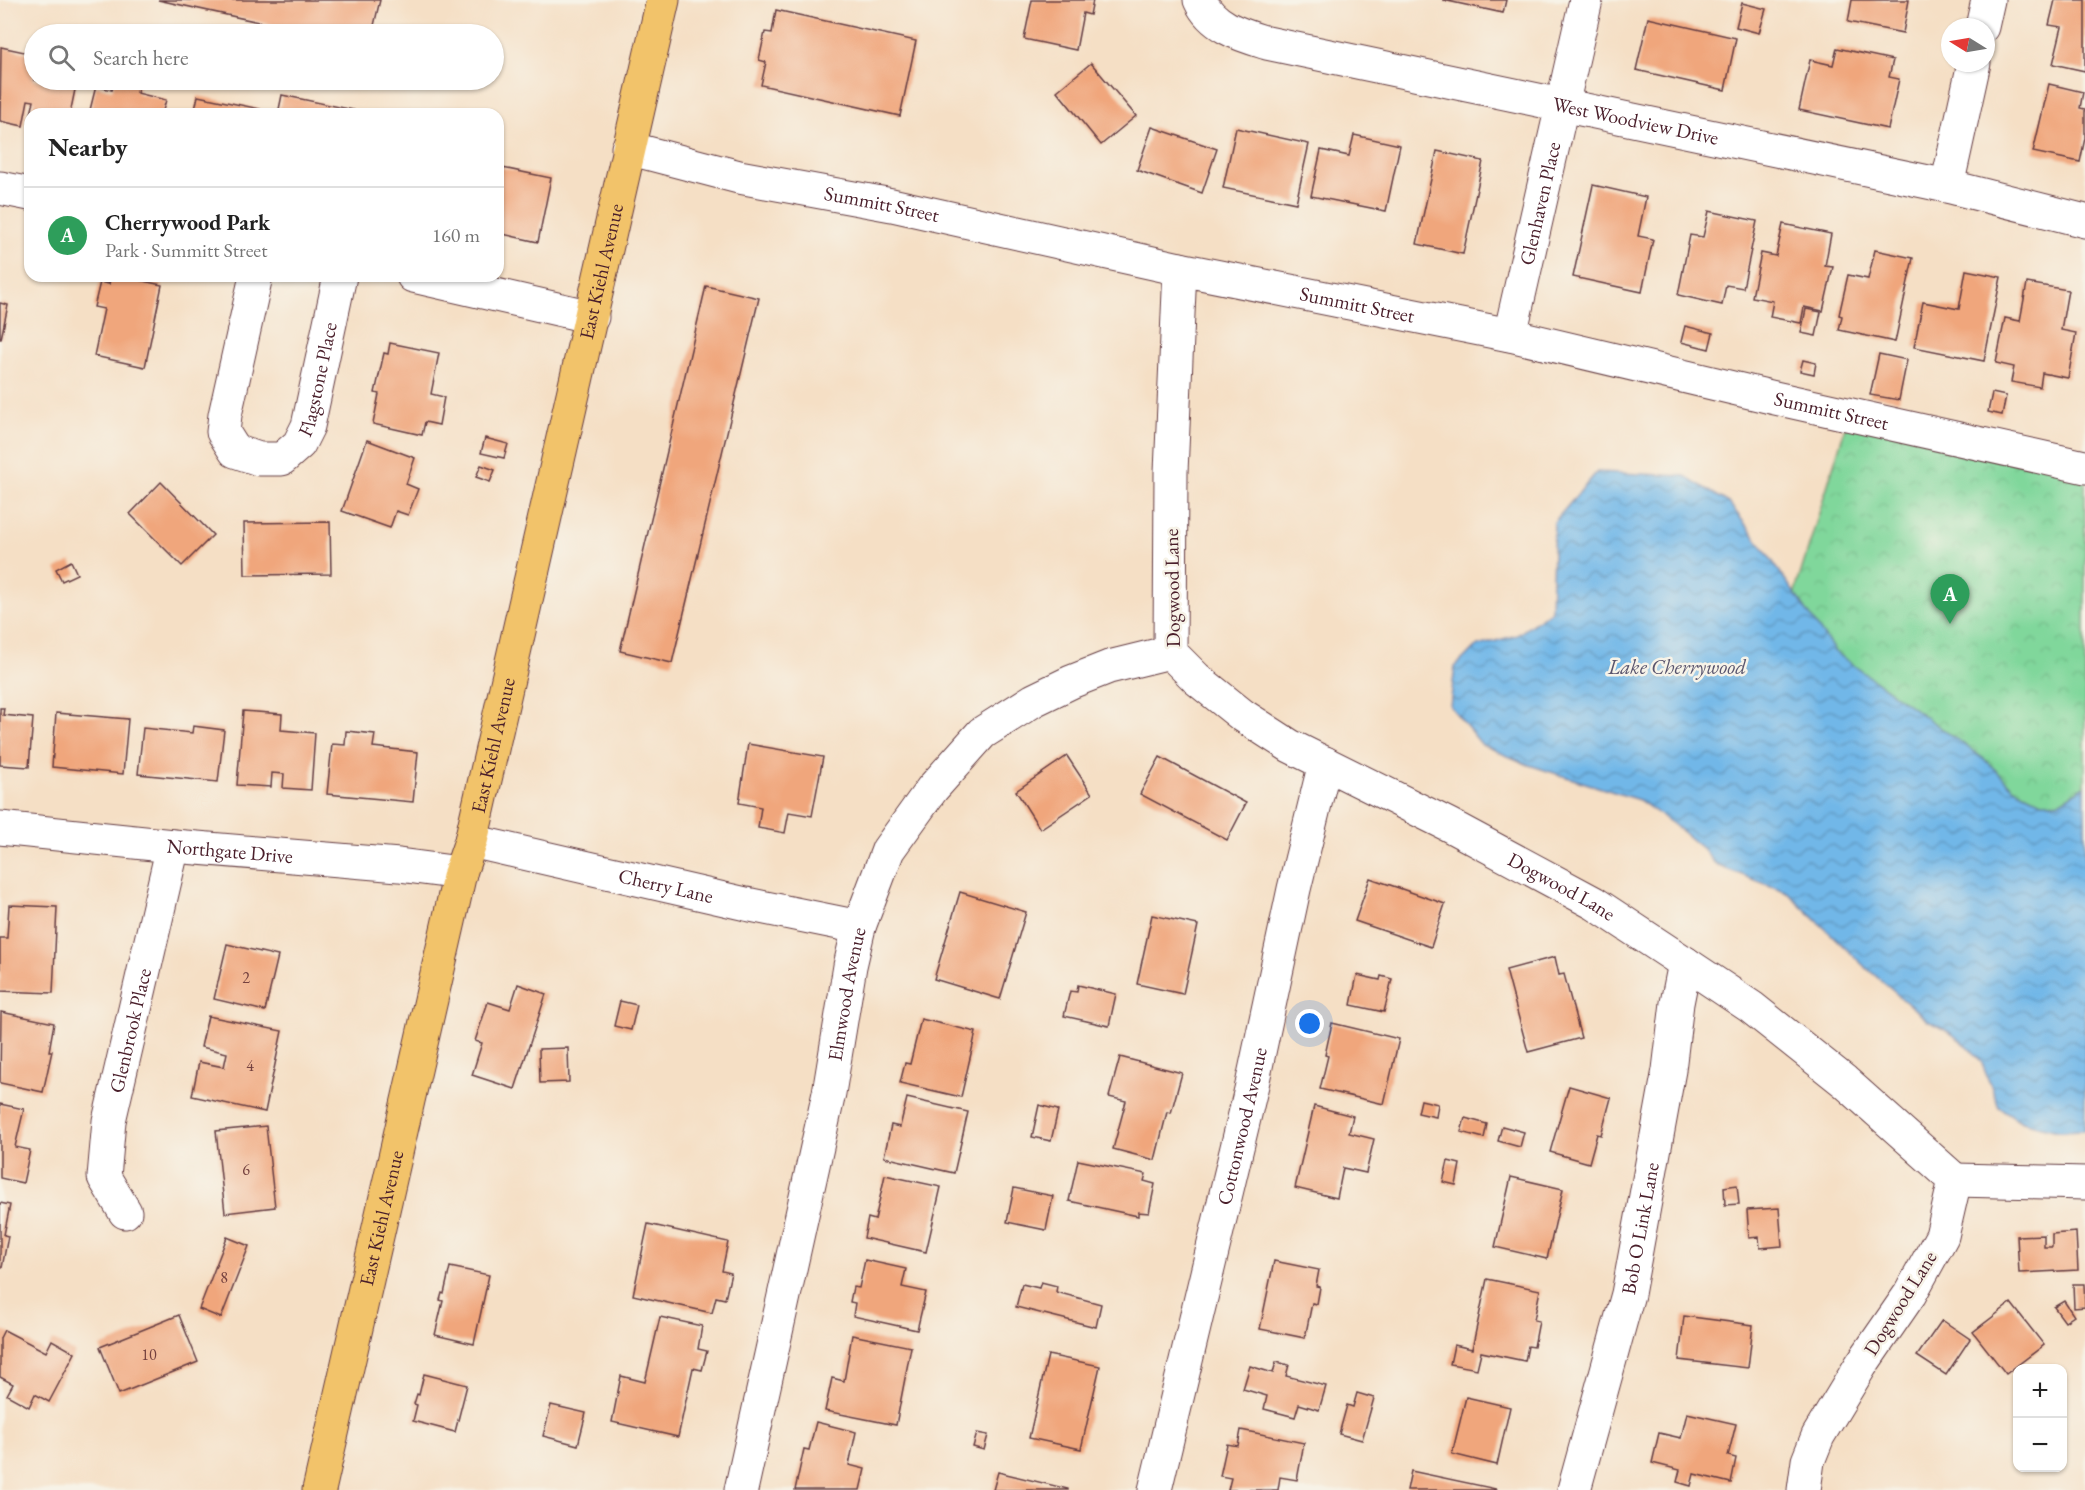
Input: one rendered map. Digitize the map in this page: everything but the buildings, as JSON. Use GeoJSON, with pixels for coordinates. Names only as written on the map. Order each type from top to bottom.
{"type":"FeatureCollection","features":[{"type":"Feature","properties":{"kind":"main road","name":"East Kiehl Avenue"},"geometry":{"type":"LineString","coordinates":[[319,1490],[460,873],[471,841],[663,0]]}},
{"type":"Feature","properties":{"kind":"street","name":"West Woodview Drive"},"geometry":{"type":"LineString","coordinates":[[1200,0],[1204,9],[1214,20],[1239,35],[1267,43],[1947,186],[2085,221]]}},
{"type":"Feature","properties":{"kind":"street","name":"Glenhaven Place"},"geometry":{"type":"LineString","coordinates":[[1510,335],[1586,0]]}},
{"type":"Feature","properties":{"kind":"street"},"geometry":{"type":"LineString","coordinates":[[1984,18],[1988,0]]}},
{"type":"Feature","properties":{"kind":"street"},"geometry":{"type":"LineString","coordinates":[[1947,186],[1972,72]]}},
{"type":"Feature","properties":{"kind":"street","name":"Summitt Street"},"geometry":{"type":"LineString","coordinates":[[628,147],[739,177],[892,205],[1180,269],[1510,335],[1775,398],[2085,467]]}},
{"type":"Feature","properties":{"kind":"street"},"geometry":{"type":"LineString","coordinates":[[0,188],[24,193]]}},
{"type":"Feature","properties":{"kind":"street","name":"Dogwood Lane"},"geometry":{"type":"LineString","coordinates":[[1180,269],[1171,472],[1170,652],[1197,679],[1242,715],[1290,746],[1449,825],[1594,903],[1751,1007],[1844,1081],[1955,1180],[1942,1236],[1910,1294],[1861,1365],[1818,1436],[1809,1461],[1804,1490]]}},
{"type":"Feature","properties":{"kind":"street","name":"Flagstone Place"},"geometry":{"type":"LineString","coordinates":[[255,282],[225,415],[224,432],[235,451],[259,459],[282,459],[299,444],[308,426],[339,282]]}},
{"type":"Feature","properties":{"kind":"street"},"geometry":{"type":"LineString","coordinates":[[441,282],[592,316]]}},
{"type":"Feature","properties":{"kind":"street","name":"Elmwood Avenue"},"geometry":{"type":"LineString","coordinates":[[741,1490],[829,1093],[850,966],[859,927],[888,850],[932,789],[982,734],[1034,700],[1071,681],[1109,667],[1170,652]]}},
{"type":"Feature","properties":{"kind":"street","name":"Cottonwood Avenue"},"geometry":{"type":"LineString","coordinates":[[1155,1490],[1252,1085],[1294,890],[1325,763]]}},
{"type":"Feature","properties":{"kind":"street","name":"Northgate Drive"},"geometry":{"type":"LineString","coordinates":[[0,828],[173,846],[399,865],[460,873]]}},
{"type":"Feature","properties":{"kind":"street","name":"Cherry Lane"},"geometry":{"type":"LineString","coordinates":[[471,841],[615,875],[859,927]]}},
{"type":"Feature","properties":{"kind":"street","name":"Glenbrook Place"},"geometry":{"type":"LineString","coordinates":[[124,1212],[104,1177],[109,1121],[173,846]]}},
{"type":"Feature","properties":{"kind":"street","name":"Bob O Link Lane"},"geometry":{"type":"LineString","coordinates":[[1574,1490],[1628,1294],[1669,1070],[1677,1004],[1685,963]]}},
{"type":"Feature","properties":{"kind":"street"},"geometry":{"type":"LineString","coordinates":[[1955,1180],[2085,1183]]}},
{"type":"Feature","properties":{"kind":"green space"},"geometry":{"type":"Polygon","coordinates":[[[1849,415],[2085,467],[2085,786],[2059,802],[2042,802],[2014,788],[1984,759],[1835,652],[1794,595],[1849,415]]]}},
{"type":"Feature","properties":{"kind":"water","name":"Lake Cherrywood"},"geometry":{"type":"Polygon","coordinates":[[[1597,472],[1685,476],[1729,503],[1762,546],[1835,652],[1984,759],[2014,788],[2042,802],[2059,802],[2085,786],[2085,1130],[2058,1131],[2022,1122],[1999,1107],[1981,1061],[1969,1047],[1949,1032],[1928,1021],[1863,965],[1787,892],[1716,865],[1703,849],[1639,800],[1529,765],[1482,745],[1450,706],[1455,667],[1475,647],[1517,635],[1551,611],[1554,522],[1597,472]]]}},
{"type":"Feature","properties":{"kind":"place","name":"Cherrywood Park"},"geometry":{"type":"Point","coordinates":[1950,624]}}]}
